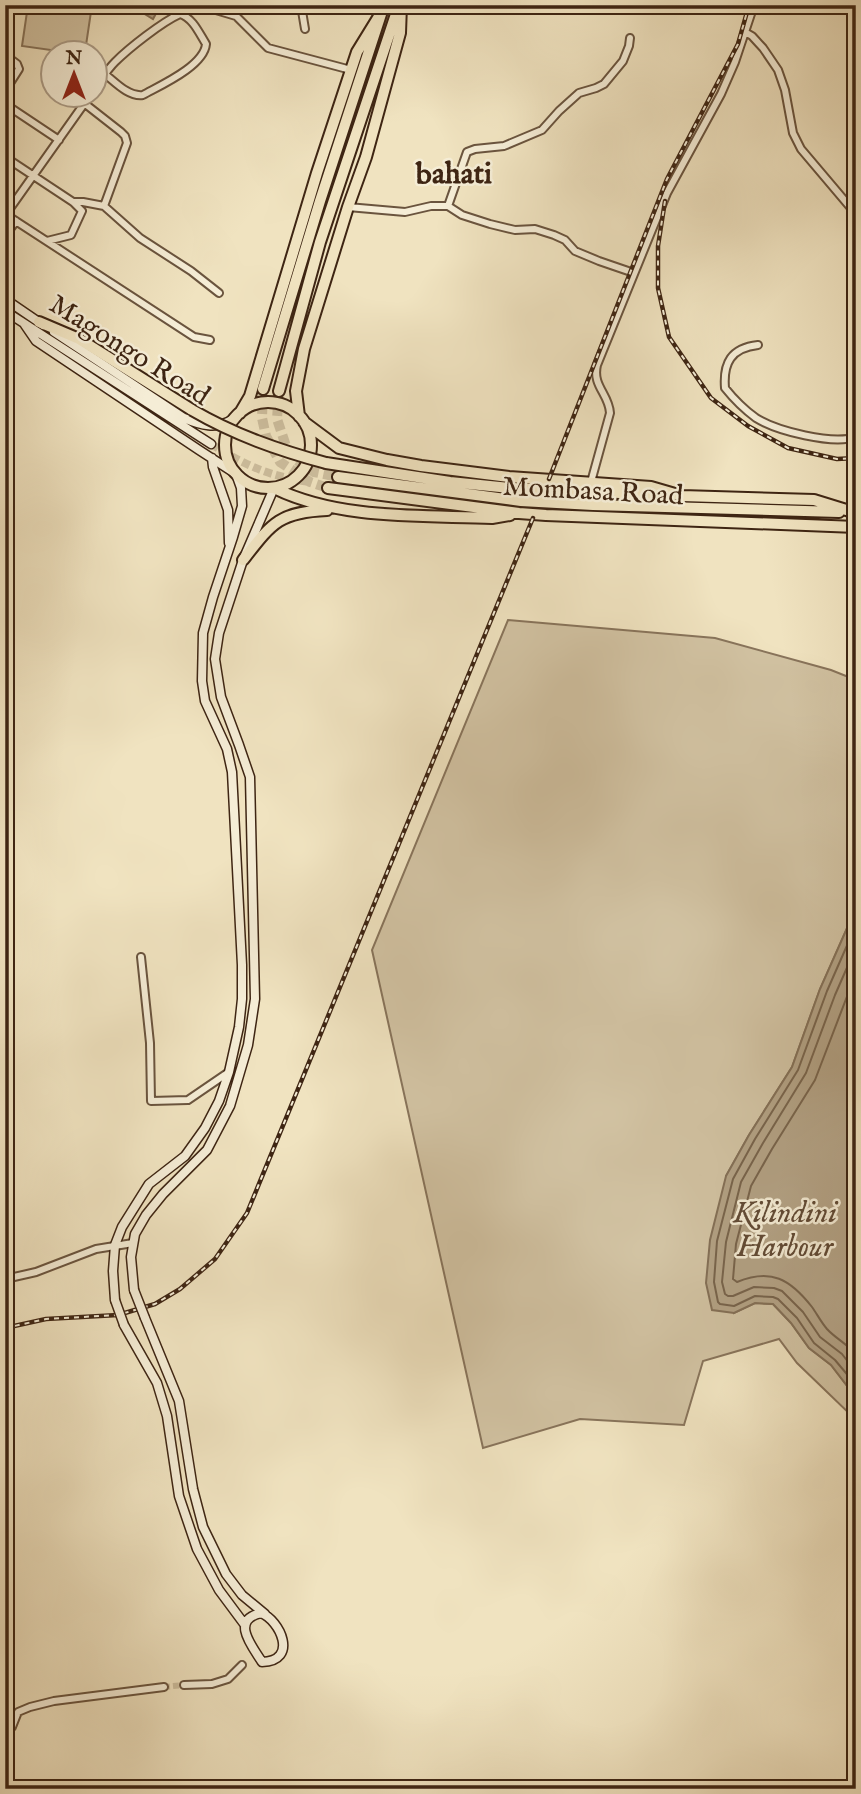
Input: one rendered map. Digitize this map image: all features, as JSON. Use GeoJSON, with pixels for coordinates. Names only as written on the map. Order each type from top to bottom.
{"type":"FeatureCollection","features":[{"type":"Feature","properties":{"kind":"highway"},"geometry":{"type":"LineString","coordinates":[[274,488],[289,483],[299,474],[307,463],[311,449],[310,435],[301,419],[296,391],[304,349],[366,157],[400,33],[400,5]]}},
{"type":"Feature","properties":{"kind":"highway"},"geometry":{"type":"LineString","coordinates":[[279,391],[320,242],[400,5]]}},
{"type":"Feature","properties":{"kind":"highway"},"geometry":{"type":"LineString","coordinates":[[382,9],[357,52],[317,173],[250,396],[226,435],[225,449],[236,474],[247,483],[274,488],[294,498],[341,509],[371,513],[492,518],[519,513]]}},
{"type":"Feature","properties":{"kind":"highway"},"geometry":{"type":"LineString","coordinates":[[263,389],[382,9]]}},
{"type":"Feature","properties":{"kind":"highway"},"geometry":{"type":"LineString","coordinates":[[39,322],[79,339],[192,410],[234,432],[326,463],[450,482],[510,488],[814,500],[856,513]]}},
{"type":"Feature","properties":{"kind":"highway"},"geometry":{"type":"LineString","coordinates":[[237,416],[251,406],[270,403],[286,407],[338,448],[387,460],[475,474],[651,487],[682,496]]}},
{"type":"Feature","properties":{"kind":"highway","name":"Mombasa Road"},"geometry":{"type":"LineString","coordinates":[[338,477],[520,500],[593,506],[856,513]]}},
{"type":"Feature","properties":{"kind":"highway","name":"Mombasa Road"},"geometry":{"type":"LineString","coordinates":[[328,488],[519,513],[856,527]]}},
{"type":"Feature","properties":{"kind":"highway"},"geometry":{"type":"LineString","coordinates":[[243,560],[267,529],[285,517],[304,511],[341,509]]}},
{"type":"Feature","properties":{"kind":"main road","name":"Magongo Road"},"geometry":{"type":"LineString","coordinates":[[5,299],[184,418],[199,425],[216,426],[227,424],[237,416]]}},
{"type":"Feature","properties":{"kind":"main road","name":"Magongo Road"},"geometry":{"type":"LineString","coordinates":[[5,311],[211,444]]}},
{"type":"Feature","properties":{"kind":"main road"},"geometry":{"type":"LineString","coordinates":[[25,324],[36,341],[236,474],[241,488],[242,506],[203,633],[202,681],[205,701],[227,749],[232,772],[242,965],[239,1027],[219,1101],[205,1128],[185,1156],[149,1184],[122,1227],[115,1245],[113,1270],[116,1300],[124,1325],[157,1383],[167,1416],[179,1496],[197,1549],[219,1590],[245,1625],[246,1636],[262,1662],[276,1660],[282,1653],[283,1643],[265,1614],[242,1595],[226,1574],[203,1527],[193,1489],[179,1401],[134,1290],[131,1257],[135,1234],[146,1215],[207,1150],[230,1106],[248,1045],[255,999],[250,777],[221,697],[215,659],[219,633],[243,560],[274,488]]}},
{"type":"Feature","properties":{"kind":"main road"},"geometry":{"type":"LineString","coordinates":[[212,457],[213,467],[229,510],[229,550]]}},
{"type":"Feature","properties":{"kind":"main road"},"geometry":{"type":"LineString","coordinates":[[245,1625],[252,1615],[265,1614]]}},
{"type":"Feature","properties":{"kind":"street"},"geometry":{"type":"LineString","coordinates":[[108,70],[132,47],[173,17],[197,5],[236,16],[268,48],[351,70]]}},
{"type":"Feature","properties":{"kind":"street"},"geometry":{"type":"LineString","coordinates":[[302,5],[305,29]]}},
{"type":"Feature","properties":{"kind":"street"},"geometry":{"type":"LineString","coordinates":[[591,482],[610,413],[608,402],[598,386],[595,370],[667,193],[721,94],[754,5]]}},
{"type":"Feature","properties":{"kind":"street"},"geometry":{"type":"LineString","coordinates":[[108,76],[137,96],[185,71],[196,61],[206,44],[191,21],[180,14]]}},
{"type":"Feature","properties":{"kind":"street"},"geometry":{"type":"LineString","coordinates":[[745,32],[763,48],[778,71],[785,90],[793,134],[801,149],[856,214]]}},
{"type":"Feature","properties":{"kind":"street"},"geometry":{"type":"LineString","coordinates":[[448,206],[467,152],[505,146],[542,130],[575,96],[604,84],[623,61],[631,38]]}},
{"type":"Feature","properties":{"kind":"street"},"geometry":{"type":"LineString","coordinates":[[5,55],[17,64],[19,69],[5,91]]}},
{"type":"Feature","properties":{"kind":"street"},"geometry":{"type":"LineString","coordinates":[[5,104],[59,140]]}},
{"type":"Feature","properties":{"kind":"street"},"geometry":{"type":"LineString","coordinates":[[81,108],[6,214],[194,337],[210,340]]}},
{"type":"Feature","properties":{"kind":"street"},"geometry":{"type":"LineString","coordinates":[[90,108],[127,139],[126,149],[104,206]]}},
{"type":"Feature","properties":{"kind":"street"},"geometry":{"type":"LineString","coordinates":[[5,157],[73,202],[82,212],[72,234],[47,241]]}},
{"type":"Feature","properties":{"kind":"street"},"geometry":{"type":"LineString","coordinates":[[73,202],[104,206],[152,247],[191,271],[219,293]]}},
{"type":"Feature","properties":{"kind":"street"},"geometry":{"type":"LineString","coordinates":[[348,207],[405,212],[432,206],[448,206],[462,215],[490,224],[515,230],[535,229],[554,235],[585,256],[634,273]]}},
{"type":"Feature","properties":{"kind":"street"},"geometry":{"type":"LineString","coordinates":[[5,236],[16,221]]}},
{"type":"Feature","properties":{"kind":"street"},"geometry":{"type":"LineString","coordinates":[[758,345],[737,351],[726,365],[725,371],[724,388],[751,414],[763,422],[815,438],[847,440],[856,437]]}},
{"type":"Feature","properties":{"kind":"street"},"geometry":{"type":"LineString","coordinates":[[856,352],[853,356],[856,365]]}},
{"type":"Feature","properties":{"kind":"street"},"geometry":{"type":"LineString","coordinates":[[141,957],[150,1043],[152,1101],[188,1100],[229,1072]]}},
{"type":"Feature","properties":{"kind":"street"},"geometry":{"type":"LineString","coordinates":[[5,1279],[36,1272],[96,1249],[133,1243]]}},
{"type":"Feature","properties":{"kind":"street"},"geometry":{"type":"LineString","coordinates":[[184,1685],[212,1684],[228,1679],[242,1665]]}},
{"type":"Feature","properties":{"kind":"street"},"geometry":{"type":"LineString","coordinates":[[5,1734],[12,1727],[18,1712],[30,1706],[164,1687]]}},
{"type":"Feature","properties":{"kind":"shaded area"},"geometry":{"type":"Polygon","coordinates":[[[28,5],[92,5],[87,38],[38,38],[38,48],[22,46],[28,5]]]}},
{"type":"Feature","properties":{"kind":"shaded area"},"geometry":{"type":"Polygon","coordinates":[[[508,620],[715,638],[831,670],[856,680],[856,908],[820,989],[792,1067],[726,1176],[734,1313],[755,1303],[773,1304],[809,1348],[831,1365],[856,1394],[856,1420],[797,1363],[779,1339],[703,1361],[684,1425],[580,1419],[483,1448],[372,950],[508,620]]]}},
{"type":"Feature","properties":{"kind":"water"},"geometry":{"type":"Polygon","coordinates":[[[130,5],[154,5],[159,8],[153,19],[130,5]]]}},
{"type":"Feature","properties":{"kind":"water","name":"Kilindini Harbour"},"geometry":{"type":"Polygon","coordinates":[[[856,908],[856,1394],[831,1365],[809,1348],[773,1304],[755,1303],[734,1313],[712,1310],[706,1283],[710,1240],[726,1176],[792,1067],[820,989],[856,908]]]}},
{"type":"Feature","properties":{"kind":"tunnel"},"geometry":{"type":"LineString","coordinates":[[263,389],[262,418],[266,436],[280,462],[310,482],[328,488]]}},
{"type":"Feature","properties":{"kind":"tunnel"},"geometry":{"type":"LineString","coordinates":[[279,391],[277,419],[286,446],[296,460],[314,472],[338,477]]}},
{"type":"Feature","properties":{"kind":"tunnel"},"geometry":{"type":"LineString","coordinates":[[211,444],[258,469],[310,482]]}},
{"type":"Feature","properties":{"kind":"tunnel"},"geometry":{"type":"LineString","coordinates":[[164,1687],[184,1685]]}},
{"type":"Feature","properties":{"kind":"railway"},"geometry":{"type":"LineString","coordinates":[[549,479],[667,179],[738,44],[747,5]]}},
{"type":"Feature","properties":{"kind":"railway"},"geometry":{"type":"LineString","coordinates":[[665,201],[658,246],[658,288],[669,337],[711,398],[748,426],[788,448],[837,459],[856,458]]}},
{"type":"Feature","properties":{"kind":"railway"},"geometry":{"type":"LineString","coordinates":[[5,1328],[46,1319],[118,1315],[155,1304],[180,1289],[215,1259],[247,1213],[533,518]]}},
{"type":"Feature","properties":{"kind":"district","name":"bahati"},"geometry":{"type":"Point","coordinates":[454,175]}}]}
